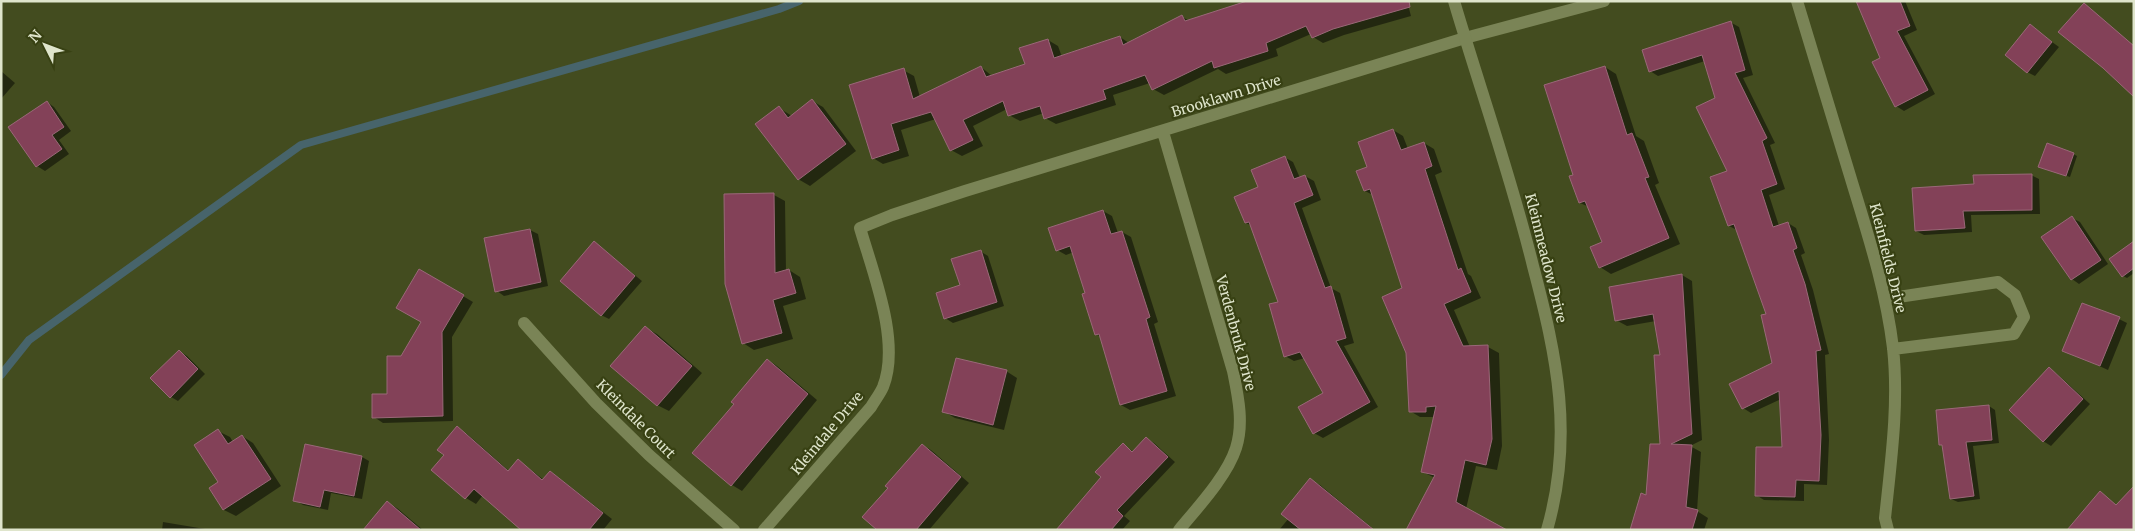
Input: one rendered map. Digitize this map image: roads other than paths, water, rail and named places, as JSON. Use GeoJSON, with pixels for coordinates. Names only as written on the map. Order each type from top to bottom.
{"type":"FeatureCollection","features":[{"type":"Feature","properties":{"kind":"street","name":"Kleinmeadow Drive"},"geometry":{"type":"LineString","coordinates":[[1454,1],[1520,214],[1545,311],[1558,376],[1561,442],[1558,476],[1546,530]]}},
{"type":"Feature","properties":{"kind":"street","name":"Brooklawn Drive"},"geometry":{"type":"LineString","coordinates":[[860,228],[892,215],[965,191],[1163,132],[1465,38],[1604,1]]}},
{"type":"Feature","properties":{"kind":"street","name":"Kleinfields Drive"},"geometry":{"type":"LineString","coordinates":[[1797,1],[1871,244],[1885,299],[1893,349],[1895,387],[1894,428],[1885,518],[1888,530]]}},
{"type":"Feature","properties":{"kind":"street","name":"Verdenbruk Drive"},"geometry":{"type":"LineString","coordinates":[[1163,132],[1233,371],[1240,423],[1236,448],[1226,469],[1179,530]]}},
{"type":"Feature","properties":{"kind":"street","name":"Kleindale Drive"},"geometry":{"type":"LineString","coordinates":[[764,530],[871,407],[883,387],[888,366],[889,344],[886,323],[860,228]]}},
{"type":"Feature","properties":{"kind":"street"},"geometry":{"type":"LineString","coordinates":[[1885,299],[1998,282],[2015,295],[2024,317],[2014,334],[1893,349]]}},
{"type":"Feature","properties":{"kind":"street","name":"Kleindale Court"},"geometry":{"type":"LineString","coordinates":[[524,323],[649,455],[734,530]]}},
{"type":"Feature","properties":{"kind":"waterway"},"geometry":{"type":"LineString","coordinates":[[1,375],[29,340],[301,145],[779,9],[799,1]]}}]}
